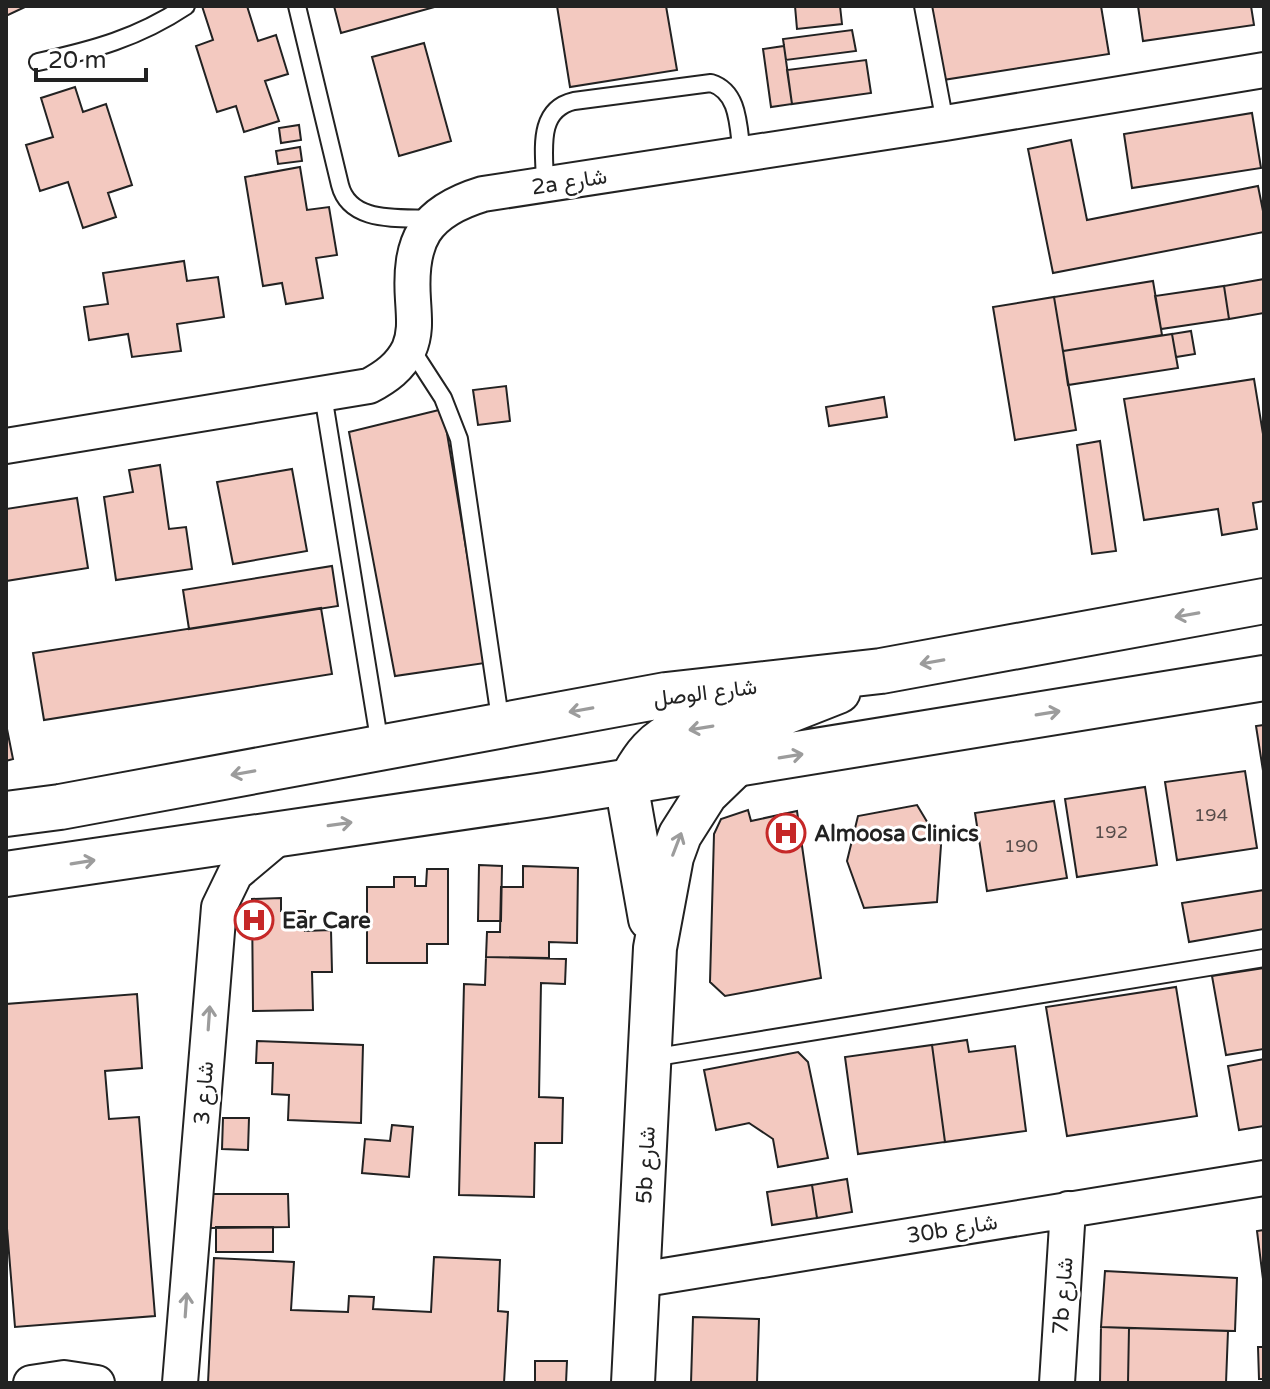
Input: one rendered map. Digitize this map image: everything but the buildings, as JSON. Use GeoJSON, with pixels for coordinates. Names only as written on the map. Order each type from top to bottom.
{"type":"FeatureCollection","features":[{"type":"Feature","properties":{"kind":"main road","name":"شارع الوصل"},"geometry":{"type":"LineString","coordinates":[[6,814],[60,807],[666,695],[881,671],[1264,601]]}},
{"type":"Feature","properties":{"kind":"main road"},"geometry":{"type":"LineString","coordinates":[[631,781],[647,754],[668,736],[681,731],[772,717],[881,671]]}},
{"type":"Feature","properties":{"kind":"main road"},"geometry":{"type":"LineString","coordinates":[[6,874],[736,765],[1264,678]]}},
{"type":"Feature","properties":{"kind":"street","name":"2a شارع"},"geometry":{"type":"LineString","coordinates":[[433,219],[456,202],[483,194],[1264,70]]}},
{"type":"Feature","properties":{"kind":"street"},"geometry":{"type":"LineString","coordinates":[[6,446],[323,395],[369,386],[386,377],[400,364],[410,347],[415,328],[411,271],[417,243],[433,219]]}},
{"type":"Feature","properties":{"kind":"street","name":"5b شارع"},"geometry":{"type":"LineString","coordinates":[[633,1383],[655,948],[672,857],[680,835],[706,794],[736,765]]}},
{"type":"Feature","properties":{"kind":"street","name":"5b شارع"},"geometry":{"type":"LineString","coordinates":[[631,781],[629,800],[632,823],[655,948]]}},
{"type":"Feature","properties":{"kind":"street","name":"شارع 3"},"geometry":{"type":"LineString","coordinates":[[180,1383],[219,907],[235,874],[286,831]]}},
{"type":"Feature","properties":{"kind":"street","name":"30b شارع"},"geometry":{"type":"LineString","coordinates":[[639,1280],[1264,1178]]}},
{"type":"Feature","properties":{"kind":"street","name":"7b شارع"},"geometry":{"type":"LineString","coordinates":[[1057,1383],[1068,1209]]}},
{"type":"Feature","properties":{"kind":"street"},"geometry":{"type":"LineString","coordinates":[[31,1383],[64,1378],[97,1383]]}},
{"type":"Feature","properties":{"kind":"lane"},"geometry":{"type":"LineString","coordinates":[[38,62],[120,42],[186,6]]}},
{"type":"Feature","properties":{"kind":"lane"},"geometry":{"type":"LineString","coordinates":[[297,6],[347,203],[363,213],[433,219]]}},
{"type":"Feature","properties":{"kind":"lane"},"geometry":{"type":"LineString","coordinates":[[923,6],[945,123]]}},
{"type":"Feature","properties":{"kind":"lane"},"geometry":{"type":"LineString","coordinates":[[545,185],[546,122],[557,108],[574,101],[711,83],[719,85],[731,97],[742,154]]}},
{"type":"Feature","properties":{"kind":"lane"},"geometry":{"type":"LineString","coordinates":[[410,347],[443,398],[459,439],[501,725]]}},
{"type":"Feature","properties":{"kind":"lane"},"geometry":{"type":"LineString","coordinates":[[323,395],[381,748]]}},
{"type":"Feature","properties":{"kind":"lane"},"geometry":{"type":"LineString","coordinates":[[649,1059],[1264,958]]}},
{"type":"Feature","properties":{"kind":"place","name":"Almoosa Clinics"},"geometry":{"type":"Point","coordinates":[786,833]}},
{"type":"Feature","properties":{"kind":"place","name":"Ear Care"},"geometry":{"type":"Point","coordinates":[254,920]}}]}
